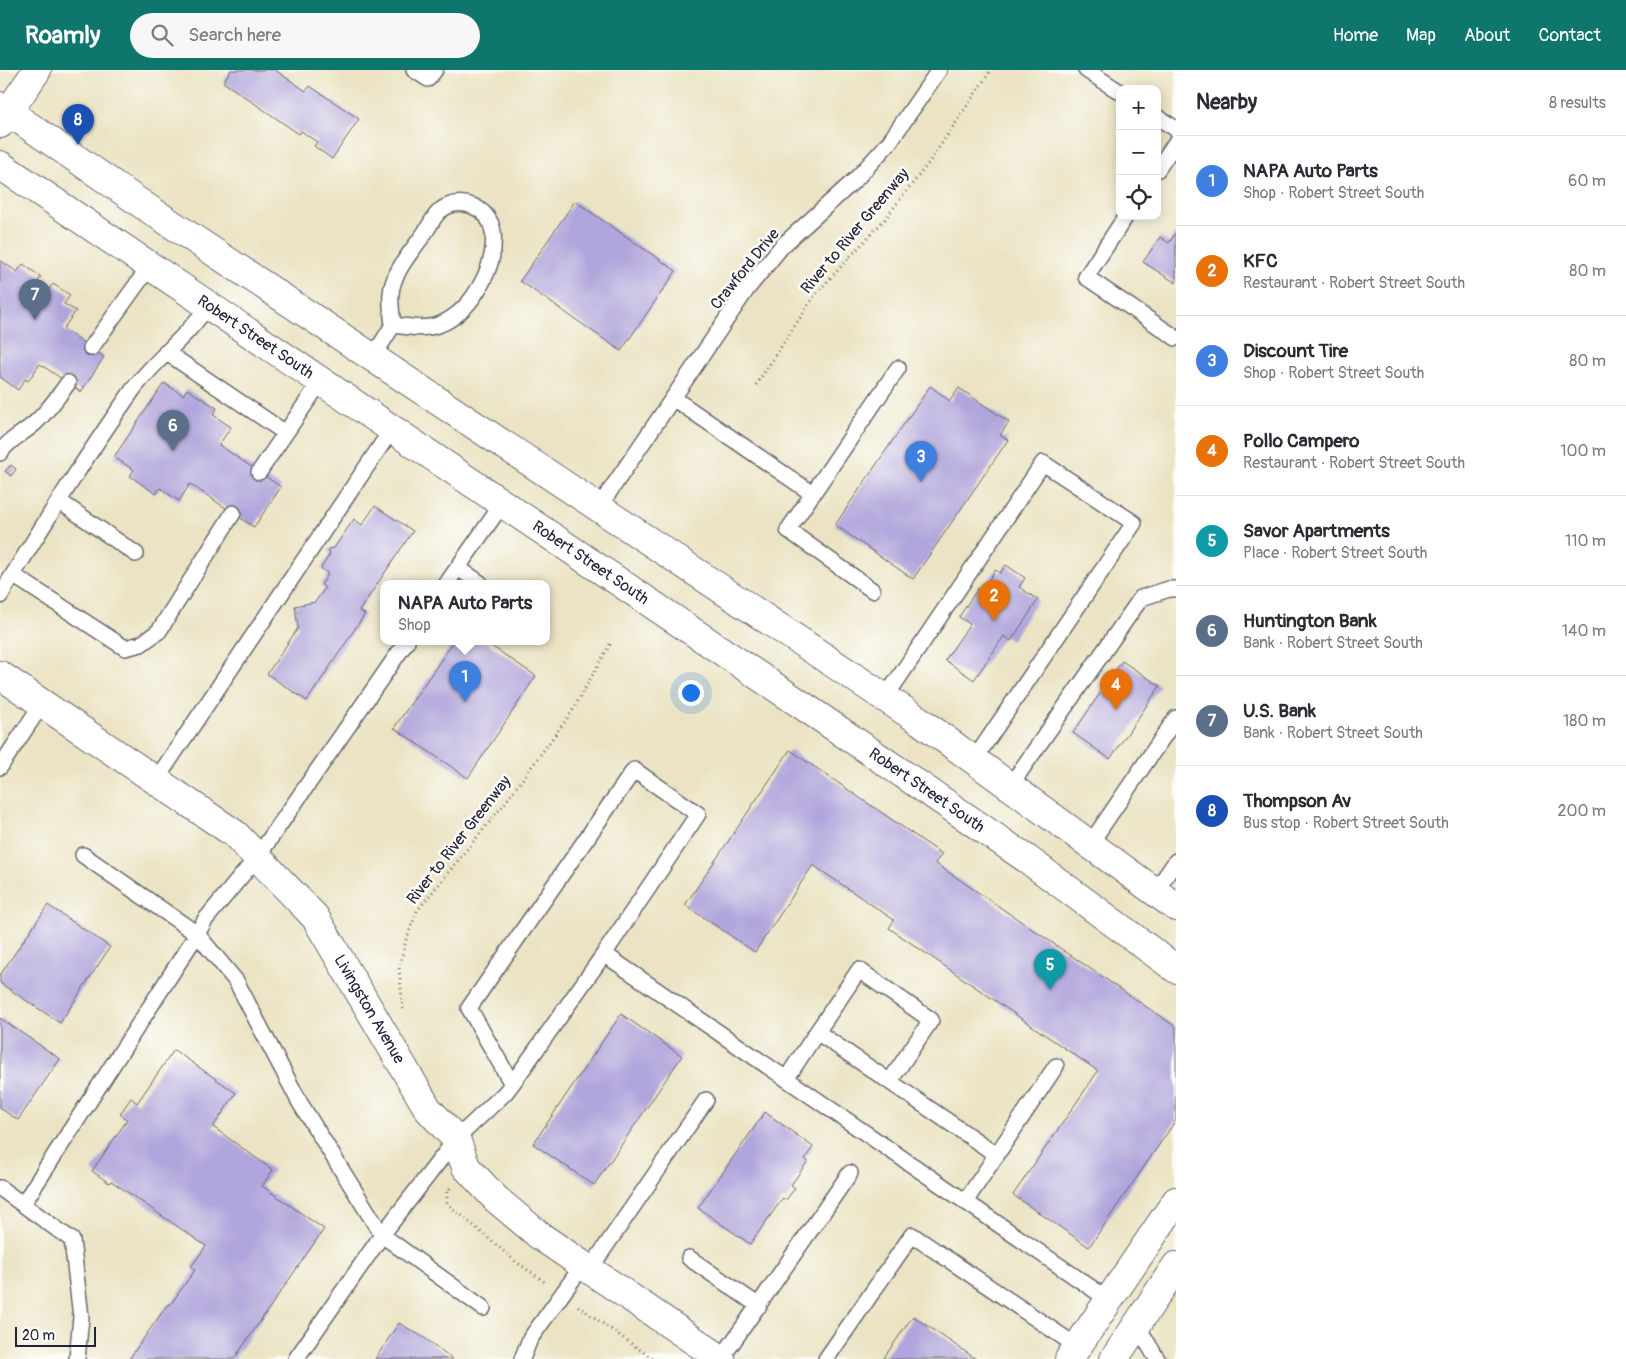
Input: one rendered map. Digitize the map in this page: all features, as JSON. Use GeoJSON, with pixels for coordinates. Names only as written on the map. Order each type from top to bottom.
{"type":"FeatureCollection","features":[{"type":"Feature","properties":{"kind":"main road"},"geometry":{"type":"LineString","coordinates":[[37,70],[3,114],[143,204],[886,698],[1165,899]]}},
{"type":"Feature","properties":{"kind":"main road","name":"Robert Street South"},"geometry":{"type":"LineString","coordinates":[[0,165],[1027,858],[1176,969]]}},
{"type":"Feature","properties":{"kind":"main road","name":"Livingston Avenue"},"geometry":{"type":"LineString","coordinates":[[0,675],[235,834],[315,917],[428,1109],[456,1139],[466,1167],[496,1199],[540,1236],[721,1359]]}},
{"type":"Feature","properties":{"kind":"main road"},"geometry":{"type":"LineString","coordinates":[[1073,1353],[1176,1201]]}},
{"type":"Feature","properties":{"kind":"main road"},"geometry":{"type":"LineString","coordinates":[[1114,1359],[1176,1266]]}},
{"type":"Feature","properties":{"kind":"lane"},"geometry":{"type":"LineString","coordinates":[[414,70],[428,79],[435,70]]}},
{"type":"Feature","properties":{"kind":"lane","name":"Crawford Drive"},"geometry":{"type":"LineString","coordinates":[[599,507],[753,282],[782,246],[856,179],[888,144],[939,70]]}},
{"type":"Feature","properties":{"kind":"lane"},"geometry":{"type":"LineString","coordinates":[[1086,70],[1116,89]]}},
{"type":"Feature","properties":{"kind":"lane"},"geometry":{"type":"LineString","coordinates":[[1161,120],[1176,129]]}},
{"type":"Feature","properties":{"kind":"lane"},"geometry":{"type":"LineString","coordinates":[[1161,164],[1176,142]]}},
{"type":"Feature","properties":{"kind":"lane"},"geometry":{"type":"LineString","coordinates":[[372,357],[393,324],[391,292],[400,270],[441,210],[461,202],[471,204],[485,215],[493,231],[492,257],[481,285],[463,309],[444,323],[420,328],[393,324]]}},
{"type":"Feature","properties":{"kind":"lane"},"geometry":{"type":"LineString","coordinates":[[1123,220],[1086,277],[1176,338]]}},
{"type":"Feature","properties":{"kind":"lane"},"geometry":{"type":"LineString","coordinates":[[91,348],[150,266]]}},
{"type":"Feature","properties":{"kind":"lane"},"geometry":{"type":"LineString","coordinates":[[0,596],[133,390],[156,361],[196,324],[208,305]]}},
{"type":"Feature","properties":{"kind":"lane"},"geometry":{"type":"LineString","coordinates":[[166,352],[284,432]]}},
{"type":"Feature","properties":{"kind":"lane"},"geometry":{"type":"LineString","coordinates":[[872,590],[788,530],[898,368]]}},
{"type":"Feature","properties":{"kind":"lane"},"geometry":{"type":"LineString","coordinates":[[259,472],[284,432],[321,381]]}},
{"type":"Feature","properties":{"kind":"lane"},"geometry":{"type":"LineString","coordinates":[[3,448],[34,424],[51,407],[68,383]]}},
{"type":"Feature","properties":{"kind":"lane"},"geometry":{"type":"LineString","coordinates":[[673,398],[812,494]]}},
{"type":"Feature","properties":{"kind":"lane"},"geometry":{"type":"LineString","coordinates":[[156,780],[392,429]]}},
{"type":"Feature","properties":{"kind":"lane"},"geometry":{"type":"LineString","coordinates":[[886,698],[1044,463],[1134,523],[974,760]]}},
{"type":"Feature","properties":{"kind":"lane"},"geometry":{"type":"LineString","coordinates":[[59,502],[136,554]]}},
{"type":"Feature","properties":{"kind":"lane"},"geometry":{"type":"LineString","coordinates":[[449,580],[502,503]]}},
{"type":"Feature","properties":{"kind":"lane"},"geometry":{"type":"LineString","coordinates":[[13,575],[125,648],[141,644],[159,631],[233,513]]}},
{"type":"Feature","properties":{"kind":"lane"},"geometry":{"type":"LineString","coordinates":[[458,568],[476,580]]}},
{"type":"Feature","properties":{"kind":"lane"},"geometry":{"type":"LineString","coordinates":[[1010,786],[1141,598],[1162,590],[1176,590]]}},
{"type":"Feature","properties":{"kind":"lane"},"geometry":{"type":"LineString","coordinates":[[23,1204],[205,920],[258,856],[404,645]]}},
{"type":"Feature","properties":{"kind":"lane"},"geometry":{"type":"LineString","coordinates":[[0,767],[42,704]]}},
{"type":"Feature","properties":{"kind":"lane"},"geometry":{"type":"LineString","coordinates":[[1090,844],[1176,718]]}},
{"type":"Feature","properties":{"kind":"lane"},"geometry":{"type":"LineString","coordinates":[[296,1359],[382,1235],[456,1139],[505,1093],[512,1084],[604,954],[698,814],[634,770],[469,1008],[512,1084]]}},
{"type":"Feature","properties":{"kind":"lane"},"geometry":{"type":"LineString","coordinates":[[83,855],[197,934],[236,981],[300,1103],[382,1235],[483,1308]]}},
{"type":"Feature","properties":{"kind":"lane"},"geometry":{"type":"LineString","coordinates":[[1165,899],[1176,861]]}},
{"type":"Feature","properties":{"kind":"lane"},"geometry":{"type":"LineString","coordinates":[[604,954],[1109,1300]]}},
{"type":"Feature","properties":{"kind":"lane"},"geometry":{"type":"LineString","coordinates":[[786,1079],[859,970],[931,1020],[890,1082]]}},
{"type":"Feature","properties":{"kind":"lane"},"geometry":{"type":"LineString","coordinates":[[817,1032],[997,1155]]}},
{"type":"Feature","properties":{"kind":"lane"},"geometry":{"type":"LineString","coordinates":[[965,1202],[1056,1066]]}},
{"type":"Feature","properties":{"kind":"lane"},"geometry":{"type":"LineString","coordinates":[[522,1359],[530,1339],[586,1267],[706,1100]]}},
{"type":"Feature","properties":{"kind":"lane"},"geometry":{"type":"LineString","coordinates":[[721,1359],[850,1172]]}},
{"type":"Feature","properties":{"kind":"lane"},"geometry":{"type":"LineString","coordinates":[[0,1188],[72,1240],[81,1317],[77,1359]]}},
{"type":"Feature","properties":{"kind":"lane"},"geometry":{"type":"LineString","coordinates":[[826,1359],[912,1235],[1073,1353]]}},
{"type":"Feature","properties":{"kind":"lane"},"geometry":{"type":"LineString","coordinates":[[688,1258],[759,1306]]}},
{"type":"Feature","properties":{"kind":"lane"},"geometry":{"type":"LineString","coordinates":[[1137,1325],[1157,1359]]}},
{"type":"Feature","properties":{"kind":"path","name":"River to River Greenway"},"geometry":{"type":"LineString","coordinates":[[756,385],[815,296],[885,219],[930,161],[990,70]]}},
{"type":"Feature","properties":{"kind":"path","name":"River to River Greenway"},"geometry":{"type":"LineString","coordinates":[[406,1016],[403,1008],[399,968],[406,940],[417,911],[505,803],[571,713],[612,642]]}},
{"type":"Feature","properties":{"kind":"building"},"geometry":{"type":"Polygon","coordinates":[[[231,70],[275,70],[306,91],[310,86],[359,119],[332,159],[314,146],[317,142],[301,131],[299,134],[223,82],[231,70]]]}},
{"type":"Feature","properties":{"kind":"building"},"geometry":{"type":"Polygon","coordinates":[[[575,201],[676,271],[621,351],[520,281],[575,201]]]}},
{"type":"Feature","properties":{"kind":"building"},"geometry":{"type":"Polygon","coordinates":[[[1176,232],[1176,283],[1143,262],[1160,237],[1169,243],[1176,232]]]}},
{"type":"Feature","properties":{"kind":"building"},"geometry":{"type":"Polygon","coordinates":[[[0,260],[17,272],[23,264],[41,277],[37,283],[48,290],[53,284],[70,295],[64,304],[76,311],[63,329],[104,357],[81,392],[40,364],[28,381],[25,379],[18,390],[0,377],[0,260]]]}},
{"type":"Feature","properties":{"kind":"building"},"geometry":{"type":"Polygon","coordinates":[[[164,383],[183,395],[187,389],[217,408],[213,415],[231,427],[219,445],[281,487],[254,527],[190,484],[179,501],[160,488],[156,494],[130,476],[134,470],[114,457],[164,383]]]}},
{"type":"Feature","properties":{"kind":"building"},"geometry":{"type":"Polygon","coordinates":[[[930,386],[950,401],[959,388],[1009,422],[1000,435],[1008,440],[913,579],[835,525],[930,386]]]}},
{"type":"Feature","properties":{"kind":"building"},"geometry":{"type":"Polygon","coordinates":[[[11,465],[16,469],[11,476],[5,471],[11,465]]]}},
{"type":"Feature","properties":{"kind":"building"},"geometry":{"type":"Polygon","coordinates":[[[375,506],[413,531],[359,611],[365,614],[307,701],[267,674],[298,628],[295,606],[315,602],[325,588],[321,585],[328,574],[321,568],[330,554],[328,549],[334,548],[354,519],[362,525],[375,506]]]}},
{"type":"Feature","properties":{"kind":"building"},"geometry":{"type":"Polygon","coordinates":[[[1006,565],[1025,578],[1019,587],[1038,600],[1011,641],[1004,636],[974,680],[945,660],[970,624],[959,617],[978,588],[982,591],[995,570],[1000,573],[1006,565]]]}},
{"type":"Feature","properties":{"kind":"building"},"geometry":{"type":"Polygon","coordinates":[[[451,645],[490,645],[536,676],[468,778],[394,728],[451,645]]]}},
{"type":"Feature","properties":{"kind":"building"},"geometry":{"type":"Polygon","coordinates":[[[1122,661],[1160,686],[1110,759],[1073,733],[1122,661]]]}},
{"type":"Feature","properties":{"kind":"building"},"geometry":{"type":"Polygon","coordinates":[[[790,750],[942,854],[935,863],[1176,1027],[1176,1120],[1089,1247],[1013,1195],[1098,1071],[889,928],[894,920],[813,865],[755,952],[685,905],[790,750]]]}},
{"type":"Feature","properties":{"kind":"building"},"geometry":{"type":"Polygon","coordinates":[[[48,905],[110,947],[60,1023],[0,983],[0,975],[48,905]]]}},
{"type":"Feature","properties":{"kind":"building"},"geometry":{"type":"Polygon","coordinates":[[[621,1014],[682,1056],[594,1185],[533,1144],[621,1014]]]}},
{"type":"Feature","properties":{"kind":"building"},"geometry":{"type":"Polygon","coordinates":[[[0,1018],[60,1059],[18,1120],[0,1108],[0,1018]]]}},
{"type":"Feature","properties":{"kind":"building"},"geometry":{"type":"Polygon","coordinates":[[[174,1050],[236,1093],[213,1127],[273,1170],[262,1186],[324,1229],[234,1359],[129,1359],[195,1270],[191,1267],[206,1246],[111,1181],[109,1183],[92,1171],[127,1120],[120,1114],[131,1098],[137,1103],[174,1050]]]}},
{"type":"Feature","properties":{"kind":"building"},"geometry":{"type":"Polygon","coordinates":[[[765,1112],[813,1147],[805,1159],[808,1161],[791,1185],[795,1188],[786,1200],[783,1198],[750,1244],[698,1208],[765,1112]]]}},
{"type":"Feature","properties":{"kind":"building"},"geometry":{"type":"Polygon","coordinates":[[[913,1316],[976,1359],[883,1359],[913,1316]]]}},
{"type":"Feature","properties":{"kind":"building"},"geometry":{"type":"Polygon","coordinates":[[[399,1323],[423,1337],[453,1359],[375,1359],[399,1323]]]}},
{"type":"Feature","properties":{"kind":"place","name":"Thompson Av"},"geometry":{"type":"Point","coordinates":[78,145]}},
{"type":"Feature","properties":{"kind":"place","name":"U.S. Bank"},"geometry":{"type":"Point","coordinates":[35,320]}},
{"type":"Feature","properties":{"kind":"place","name":"Huntington Bank"},"geometry":{"type":"Point","coordinates":[173,451]}},
{"type":"Feature","properties":{"kind":"place","name":"Discount Tire"},"geometry":{"type":"Point","coordinates":[921,482]}},
{"type":"Feature","properties":{"kind":"place","name":"KFC"},"geometry":{"type":"Point","coordinates":[994,621]}},
{"type":"Feature","properties":{"kind":"place","name":"NAPA Auto Parts"},"geometry":{"type":"Point","coordinates":[465,702]}},
{"type":"Feature","properties":{"kind":"place","name":"Pollo Campero"},"geometry":{"type":"Point","coordinates":[1116,710]}},
{"type":"Feature","properties":{"kind":"place","name":"Savor Apartments"},"geometry":{"type":"Point","coordinates":[1050,990]}}]}
